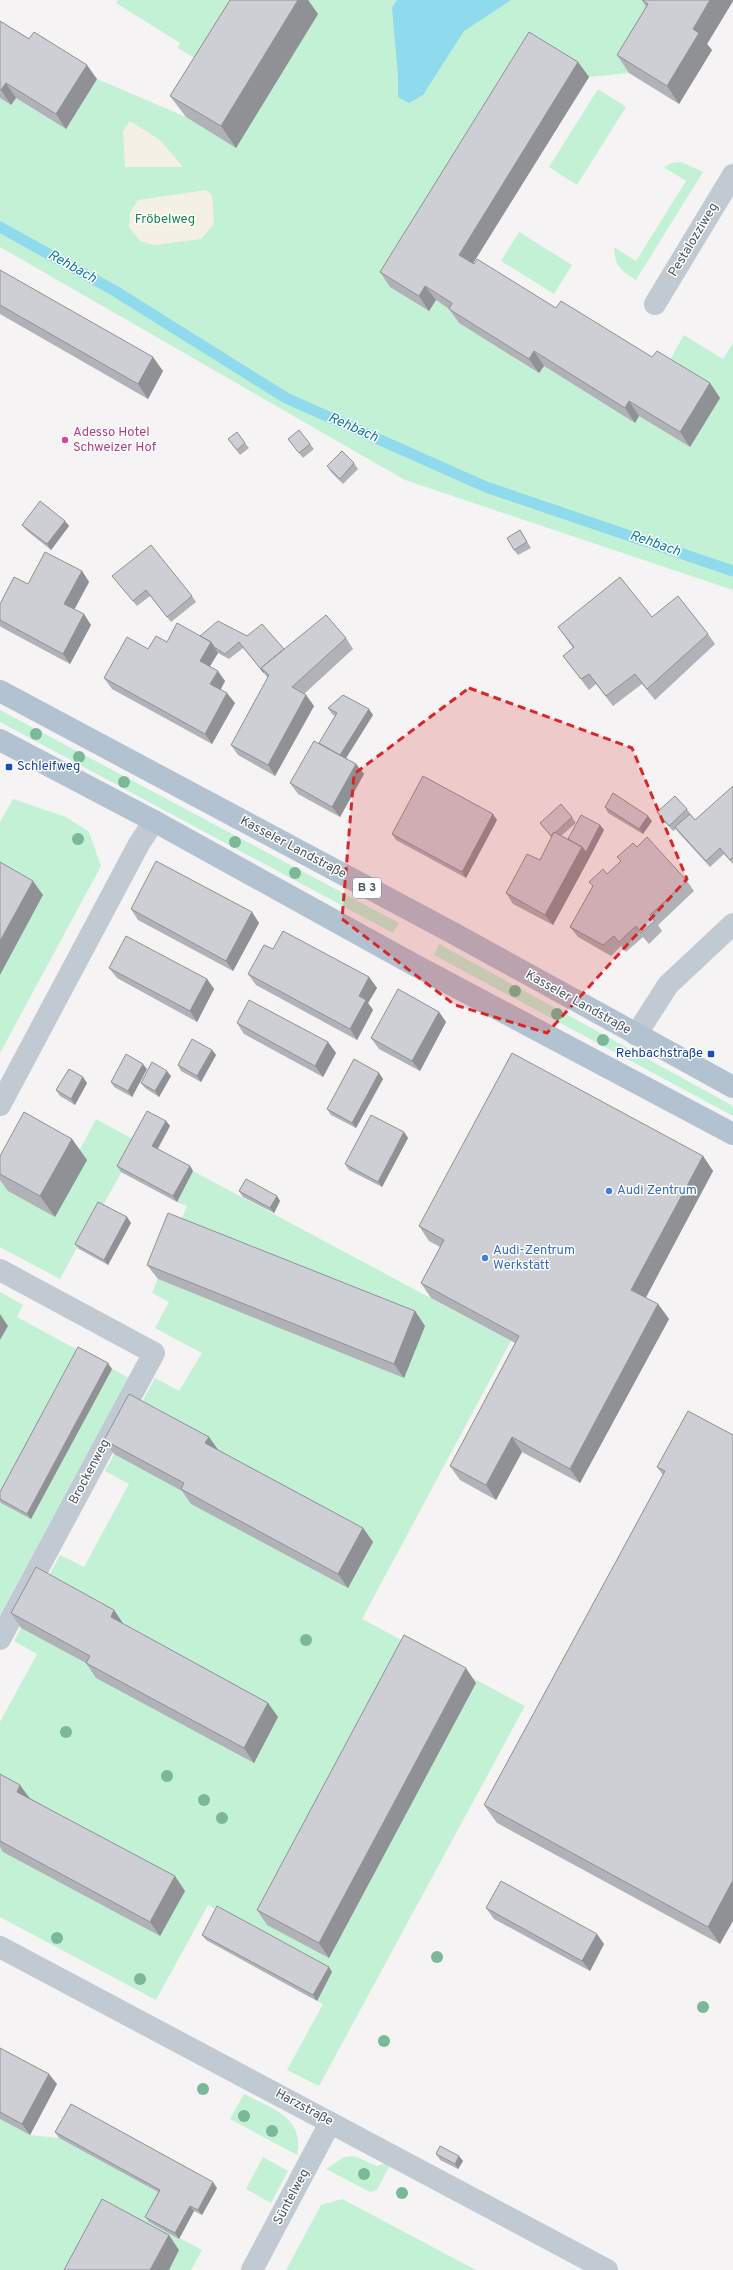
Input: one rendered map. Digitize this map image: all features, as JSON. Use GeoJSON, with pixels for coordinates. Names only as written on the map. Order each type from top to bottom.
{"type":"FeatureCollection","features":[{"type":"Feature","properties":{"kind":"main road","name":"Kasseler Landstraße"},"geometry":{"type":"LineString","coordinates":[[0,691],[448,931],[733,1087]]}},
{"type":"Feature","properties":{"kind":"main road"},"geometry":{"type":"LineString","coordinates":[[0,740],[154,821],[409,962],[733,1134]]}},
{"type":"Feature","properties":{"kind":"street","name":"Pestalozziweg"},"geometry":{"type":"LineString","coordinates":[[655,304],[733,175]]}},
{"type":"Feature","properties":{"kind":"street"},"geometry":{"type":"LineString","coordinates":[[0,1105],[139,844],[154,821]]}},
{"type":"Feature","properties":{"kind":"street"},"geometry":{"type":"LineString","coordinates":[[636,1035],[668,985],[733,924]]}},
{"type":"Feature","properties":{"kind":"street","name":"Brockenweg"},"geometry":{"type":"LineString","coordinates":[[0,1270],[154,1353],[0,1638]]}},
{"type":"Feature","properties":{"kind":"street","name":"Harzstraße"},"geometry":{"type":"LineString","coordinates":[[0,1947],[607,2270]]}},
{"type":"Feature","properties":{"kind":"street","name":"Süntelweg"},"geometry":{"type":"LineString","coordinates":[[252,2270],[330,2123]]}},
{"type":"Feature","properties":{"kind":"highlighted area"},"geometry":{"type":"Polygon","coordinates":[[[469,688],[632,748],[687,879],[547,1033],[455,1005],[342,919],[354,774],[469,688]]]}},
{"type":"Feature","properties":{"kind":"green space"},"geometry":{"type":"Polygon","coordinates":[[[118,0],[664,0],[629,73],[589,77],[540,47],[429,311],[436,300],[462,317],[459,323],[539,373],[544,366],[635,423],[639,416],[690,447],[667,365],[684,335],[723,359],[733,343],[733,590],[405,480],[0,247],[0,98],[11,105],[16,98],[66,129],[97,79],[186,117],[214,70],[178,48],[180,43],[116,3],[118,0]]]}},
{"type":"Feature","properties":{"kind":"green space"},"geometry":{"type":"Polygon","coordinates":[[[598,89],[626,107],[577,185],[549,167],[598,89]]]}},
{"type":"Feature","properties":{"kind":"green space"},"geometry":{"type":"Polygon","coordinates":[[[681,162],[703,172],[636,280],[619,267],[614,247],[636,261],[686,181],[664,167],[671,163],[681,162]]]}},
{"type":"Feature","properties":{"kind":"green space"},"geometry":{"type":"Polygon","coordinates":[[[519,232],[572,265],[554,294],[501,261],[519,232]]]}},
{"type":"Feature","properties":{"kind":"green space"},"geometry":{"type":"Polygon","coordinates":[[[0,710],[399,923],[393,933],[0,722],[0,710]]]}},
{"type":"Feature","properties":{"kind":"green space"},"geometry":{"type":"Polygon","coordinates":[[[13,799],[66,817],[89,832],[101,866],[0,1053],[0,822],[13,799]]]}},
{"type":"Feature","properties":{"kind":"green space"},"geometry":{"type":"Polygon","coordinates":[[[439,944],[733,1106],[733,1116],[434,955],[439,944]]]}},
{"type":"Feature","properties":{"kind":"green space"},"geometry":{"type":"Polygon","coordinates":[[[96,1119],[138,1142],[79,1249],[77,1248],[60,1279],[0,1247],[0,1157],[77,1155],[96,1119]]]}},
{"type":"Feature","properties":{"kind":"green space"},"geometry":{"type":"Polygon","coordinates":[[[193,1171],[511,1341],[362,1619],[525,1706],[319,2086],[287,2070],[323,2004],[317,2001],[332,1972],[208,1905],[156,2000],[0,1917],[0,1722],[37,1654],[14,1641],[60,1555],[84,1567],[129,1484],[105,1471],[155,1378],[179,1391],[202,1353],[155,1328],[169,1302],[152,1293],[187,1206],[177,1202],[193,1171]]]}},
{"type":"Feature","properties":{"kind":"green space"},"geometry":{"type":"Polygon","coordinates":[[[0,1292],[23,1305],[17,1317],[129,1378],[0,1615],[0,1292]]]}},
{"type":"Feature","properties":{"kind":"green space"},"geometry":{"type":"Polygon","coordinates":[[[244,2094],[275,2110],[291,2123],[296,2132],[298,2142],[297,2155],[230,2119],[244,2094]]]}},
{"type":"Feature","properties":{"kind":"green space"},"geometry":{"type":"Polygon","coordinates":[[[0,2119],[30,2135],[59,2138],[164,2195],[149,2222],[202,2250],[191,2270],[0,2270],[0,2119]]]}},
{"type":"Feature","properties":{"kind":"green space"},"geometry":{"type":"Polygon","coordinates":[[[354,2156],[377,2166],[387,2163],[390,2165],[377,2190],[370,2192],[326,2169],[344,2157],[354,2156]]]}},
{"type":"Feature","properties":{"kind":"green space"},"geometry":{"type":"Polygon","coordinates":[[[263,2157],[288,2171],[271,2203],[246,2189],[263,2157]]]}},
{"type":"Feature","properties":{"kind":"green space"},"geometry":{"type":"Polygon","coordinates":[[[342,2199],[476,2270],[286,2270],[321,2205],[342,2199]]]}},
{"type":"Feature","properties":{"kind":"sand"},"geometry":{"type":"Polygon","coordinates":[[[130,121],[160,140],[183,167],[125,167],[123,131],[130,121]]]}},
{"type":"Feature","properties":{"kind":"sand","name":"Fröbelweg"},"geometry":{"type":"Polygon","coordinates":[[[206,190],[212,195],[214,224],[201,239],[154,245],[140,241],[129,227],[130,213],[138,200],[206,190]]]}},
{"type":"Feature","properties":{"kind":"water"},"geometry":{"type":"Polygon","coordinates":[[[397,0],[511,0],[464,31],[423,95],[409,103],[398,97],[398,77],[392,8],[397,0]]]}},
{"type":"Feature","properties":{"kind":"building"},"geometry":{"type":"Polygon","coordinates":[[[230,0],[298,0],[221,126],[170,96],[230,0]]]}},
{"type":"Feature","properties":{"kind":"building"},"geometry":{"type":"Polygon","coordinates":[[[642,0],[710,0],[693,29],[699,33],[667,86],[617,55],[648,4],[642,0]]]}},
{"type":"Feature","properties":{"kind":"building"},"geometry":{"type":"Polygon","coordinates":[[[0,21],[29,39],[34,32],[87,65],[56,114],[6,83],[1,90],[0,89],[0,21]]]}},
{"type":"Feature","properties":{"kind":"building"},"geometry":{"type":"Polygon","coordinates":[[[529,32],[578,62],[459,255],[474,264],[477,259],[556,308],[561,301],[652,357],[657,351],[710,383],[680,432],[629,401],[625,408],[534,351],[529,359],[449,309],[452,303],[425,286],[419,296],[380,272],[529,32]]]}},
{"type":"Feature","properties":{"kind":"building"},"geometry":{"type":"Polygon","coordinates":[[[0,270],[153,357],[138,384],[0,305],[0,270]]]}},
{"type":"Feature","properties":{"kind":"building"},"geometry":{"type":"Polygon","coordinates":[[[299,430],[310,444],[299,453],[288,439],[299,430]]]}},
{"type":"Feature","properties":{"kind":"building"},"geometry":{"type":"Polygon","coordinates":[[[237,432],[245,443],[237,450],[228,439],[237,432]]]}},
{"type":"Feature","properties":{"kind":"building"},"geometry":{"type":"Polygon","coordinates":[[[342,451],[354,463],[340,479],[327,466],[342,451]]]}},
{"type":"Feature","properties":{"kind":"building"},"geometry":{"type":"Polygon","coordinates":[[[40,501],[65,521],[47,544],[22,525],[40,501]]]}},
{"type":"Feature","properties":{"kind":"building"},"geometry":{"type":"Polygon","coordinates":[[[520,530],[527,542],[514,550],[507,538],[520,530]]]}},
{"type":"Feature","properties":{"kind":"building"},"geometry":{"type":"Polygon","coordinates":[[[151,545],[192,596],[167,617],[146,590],[133,601],[112,576],[151,545]]]}},
{"type":"Feature","properties":{"kind":"building"},"geometry":{"type":"Polygon","coordinates":[[[45,552],[82,571],[64,604],[84,614],[63,654],[0,620],[0,604],[14,577],[28,584],[45,552]]]}},
{"type":"Feature","properties":{"kind":"building"},"geometry":{"type":"Polygon","coordinates":[[[620,577],[652,617],[678,596],[708,634],[647,689],[635,674],[606,696],[589,674],[581,679],[563,656],[574,647],[558,627],[620,577]]]}},
{"type":"Feature","properties":{"kind":"building"},"geometry":{"type":"Polygon","coordinates":[[[326,615],[346,638],[292,687],[306,695],[268,765],[231,745],[269,675],[261,668],[326,615]]]}},
{"type":"Feature","properties":{"kind":"building"},"geometry":{"type":"Polygon","coordinates":[[[218,621],[247,636],[262,624],[284,649],[261,668],[264,673],[239,642],[225,654],[214,647],[211,642],[200,636],[218,621]]]}},
{"type":"Feature","properties":{"kind":"building"},"geometry":{"type":"Polygon","coordinates":[[[177,623],[211,642],[200,661],[218,671],[210,684],[227,693],[205,734],[104,678],[127,637],[148,649],[156,636],[167,642],[177,623]]]}},
{"type":"Feature","properties":{"kind":"building"},"geometry":{"type":"Polygon","coordinates":[[[343,695],[369,709],[340,755],[319,743],[337,713],[328,708],[343,695]]]}},
{"type":"Feature","properties":{"kind":"building"},"geometry":{"type":"Polygon","coordinates":[[[314,741],[356,764],[332,807],[290,783],[314,741]]]}},
{"type":"Feature","properties":{"kind":"building"},"geometry":{"type":"Polygon","coordinates":[[[423,776],[493,814],[462,872],[392,834],[423,776]]]}},
{"type":"Feature","properties":{"kind":"building"},"geometry":{"type":"Polygon","coordinates":[[[733,786],[733,857],[730,860],[720,848],[706,861],[675,827],[690,814],[695,820],[733,786]]]}},
{"type":"Feature","properties":{"kind":"building"},"geometry":{"type":"Polygon","coordinates":[[[613,793],[648,816],[639,829],[605,807],[613,793]]]}},
{"type":"Feature","properties":{"kind":"building"},"geometry":{"type":"Polygon","coordinates":[[[675,796],[687,809],[669,826],[657,812],[675,796]]]}},
{"type":"Feature","properties":{"kind":"building"},"geometry":{"type":"Polygon","coordinates":[[[561,804],[572,817],[551,836],[540,823],[561,804]]]}},
{"type":"Feature","properties":{"kind":"building"},"geometry":{"type":"Polygon","coordinates":[[[581,815],[600,825],[586,852],[582,847],[568,839],[581,815]]]}},
{"type":"Feature","properties":{"kind":"building"},"geometry":{"type":"Polygon","coordinates":[[[554,832],[582,847],[545,915],[506,893],[527,854],[540,860],[554,832]]]}},
{"type":"Feature","properties":{"kind":"building"},"geometry":{"type":"Polygon","coordinates":[[[647,837],[687,881],[650,915],[655,921],[641,933],[636,926],[619,942],[614,936],[603,945],[570,927],[593,886],[589,882],[603,869],[607,874],[621,861],[617,857],[633,843],[637,847],[647,837]]]}},
{"type":"Feature","properties":{"kind":"building"},"geometry":{"type":"Polygon","coordinates":[[[156,861],[252,912],[226,961],[131,909],[156,861]]]}},
{"type":"Feature","properties":{"kind":"building"},"geometry":{"type":"Polygon","coordinates":[[[0,862],[33,881],[0,941],[0,862]]]}},
{"type":"Feature","properties":{"kind":"building"},"geometry":{"type":"Polygon","coordinates":[[[283,931],[369,977],[359,996],[366,1000],[350,1029],[248,974],[264,945],[273,949],[283,931]]]}},
{"type":"Feature","properties":{"kind":"building"},"geometry":{"type":"Polygon","coordinates":[[[126,936],[207,979],[190,1011],[109,968],[126,936]]]}},
{"type":"Feature","properties":{"kind":"building"},"geometry":{"type":"Polygon","coordinates":[[[398,989],[439,1012],[412,1061],[371,1038],[398,989]]]}},
{"type":"Feature","properties":{"kind":"building"},"geometry":{"type":"Polygon","coordinates":[[[249,1000],[328,1042],[315,1066],[237,1023],[249,1000]]]}},
{"type":"Feature","properties":{"kind":"building"},"geometry":{"type":"Polygon","coordinates":[[[192,1039],[212,1050],[197,1076],[178,1065],[192,1039]]]}},
{"type":"Feature","properties":{"kind":"building"},"geometry":{"type":"Polygon","coordinates":[[[512,1053],[703,1156],[631,1290],[658,1304],[570,1469],[512,1437],[486,1485],[450,1466],[519,1336],[421,1283],[444,1240],[419,1226],[512,1053]]]}},
{"type":"Feature","properties":{"kind":"building"},"geometry":{"type":"Polygon","coordinates":[[[126,1054],[143,1064],[128,1091],[111,1082],[126,1054]]]}},
{"type":"Feature","properties":{"kind":"building"},"geometry":{"type":"Polygon","coordinates":[[[354,1059],[379,1073],[352,1123],[327,1109],[354,1059]]]}},
{"type":"Feature","properties":{"kind":"building"},"geometry":{"type":"Polygon","coordinates":[[[152,1062],[167,1071],[155,1091],[141,1083],[152,1062]]]}},
{"type":"Feature","properties":{"kind":"building"},"geometry":{"type":"Polygon","coordinates":[[[69,1069],[83,1077],[71,1099],[56,1090],[69,1069]]]}},
{"type":"Feature","properties":{"kind":"building"},"geometry":{"type":"Polygon","coordinates":[[[147,1111],[166,1121],[152,1146],[190,1166],[173,1196],[117,1166],[147,1111]]]}},
{"type":"Feature","properties":{"kind":"building"},"geometry":{"type":"Polygon","coordinates":[[[24,1112],[72,1139],[40,1196],[0,1174],[0,1156],[24,1112]]]}},
{"type":"Feature","properties":{"kind":"building"},"geometry":{"type":"Polygon","coordinates":[[[371,1115],[404,1132],[378,1182],[345,1164],[371,1115]]]}},
{"type":"Feature","properties":{"kind":"building"},"geometry":{"type":"Polygon","coordinates":[[[246,1179],[277,1196],[270,1208],[239,1191],[246,1179]]]}},
{"type":"Feature","properties":{"kind":"building"},"geometry":{"type":"Polygon","coordinates":[[[98,1202],[127,1217],[104,1260],[75,1244],[98,1202]]]}},
{"type":"Feature","properties":{"kind":"building"},"geometry":{"type":"Polygon","coordinates":[[[168,1213],[415,1311],[394,1364],[147,1265],[168,1213]]]}},
{"type":"Feature","properties":{"kind":"building"},"geometry":{"type":"Polygon","coordinates":[[[78,1347],[108,1363],[27,1514],[0,1499],[0,1492],[78,1347]]]}},
{"type":"Feature","properties":{"kind":"building"},"geometry":{"type":"Polygon","coordinates":[[[129,1394],[209,1437],[205,1443],[363,1528],[338,1574],[181,1489],[184,1483],[104,1440],[129,1394]]]}},
{"type":"Feature","properties":{"kind":"building"},"geometry":{"type":"Polygon","coordinates":[[[688,1411],[733,1435],[733,1880],[708,1927],[484,1805],[665,1471],[657,1467],[688,1411]]]}},
{"type":"Feature","properties":{"kind":"building"},"geometry":{"type":"Polygon","coordinates":[[[36,1567],[114,1610],[111,1617],[268,1703],[244,1748],[86,1663],[90,1656],[11,1613],[36,1567]]]}},
{"type":"Feature","properties":{"kind":"building"},"geometry":{"type":"Polygon","coordinates":[[[404,1635],[466,1668],[319,1943],[257,1910],[404,1635]]]}},
{"type":"Feature","properties":{"kind":"building"},"geometry":{"type":"Polygon","coordinates":[[[0,1774],[20,1785],[17,1792],[175,1876],[150,1922],[0,1841],[0,1774]]]}},
{"type":"Feature","properties":{"kind":"building"},"geometry":{"type":"Polygon","coordinates":[[[501,1881],[597,1934],[582,1961],[486,1908],[501,1881]]]}},
{"type":"Feature","properties":{"kind":"building"},"geometry":{"type":"Polygon","coordinates":[[[217,1906],[329,1967],[313,1995],[202,1935],[217,1906]]]}},
{"type":"Feature","properties":{"kind":"building"},"geometry":{"type":"Polygon","coordinates":[[[0,2048],[49,2074],[22,2124],[0,2112],[0,2048]]]}},
{"type":"Feature","properties":{"kind":"building"},"geometry":{"type":"Polygon","coordinates":[[[71,2104],[213,2182],[198,2210],[190,2206],[175,2233],[145,2217],[160,2190],[55,2132],[71,2104]]]}},
{"type":"Feature","properties":{"kind":"building"},"geometry":{"type":"Polygon","coordinates":[[[440,2146],[459,2156],[455,2164],[436,2154],[440,2146]]]}},
{"type":"Feature","properties":{"kind":"building"},"geometry":{"type":"Polygon","coordinates":[[[102,2199],[169,2235],[150,2270],[64,2270],[102,2199]]]}},
{"type":"Feature","properties":{"kind":"waterway","name":"Rehbach"},"geometry":{"type":"LineString","coordinates":[[0,227],[115,291],[286,398],[486,487],[733,571]]}},
{"type":"Feature","properties":{"kind":"place","name":"Adesso Hotel Schweizer Hof"},"geometry":{"type":"Point","coordinates":[65,440]}},
{"type":"Feature","properties":{"kind":"place","name":"Schleifweg"},"geometry":{"type":"Point","coordinates":[9,767]}},
{"type":"Feature","properties":{"kind":"place","name":"Rehbachstraße"},"geometry":{"type":"Point","coordinates":[711,1054]}},
{"type":"Feature","properties":{"kind":"place","name":"Audi Zentrum"},"geometry":{"type":"Point","coordinates":[609,1191]}},
{"type":"Feature","properties":{"kind":"place","name":"Audi-Zentrum Werkstatt"},"geometry":{"type":"Point","coordinates":[485,1258]}}]}
